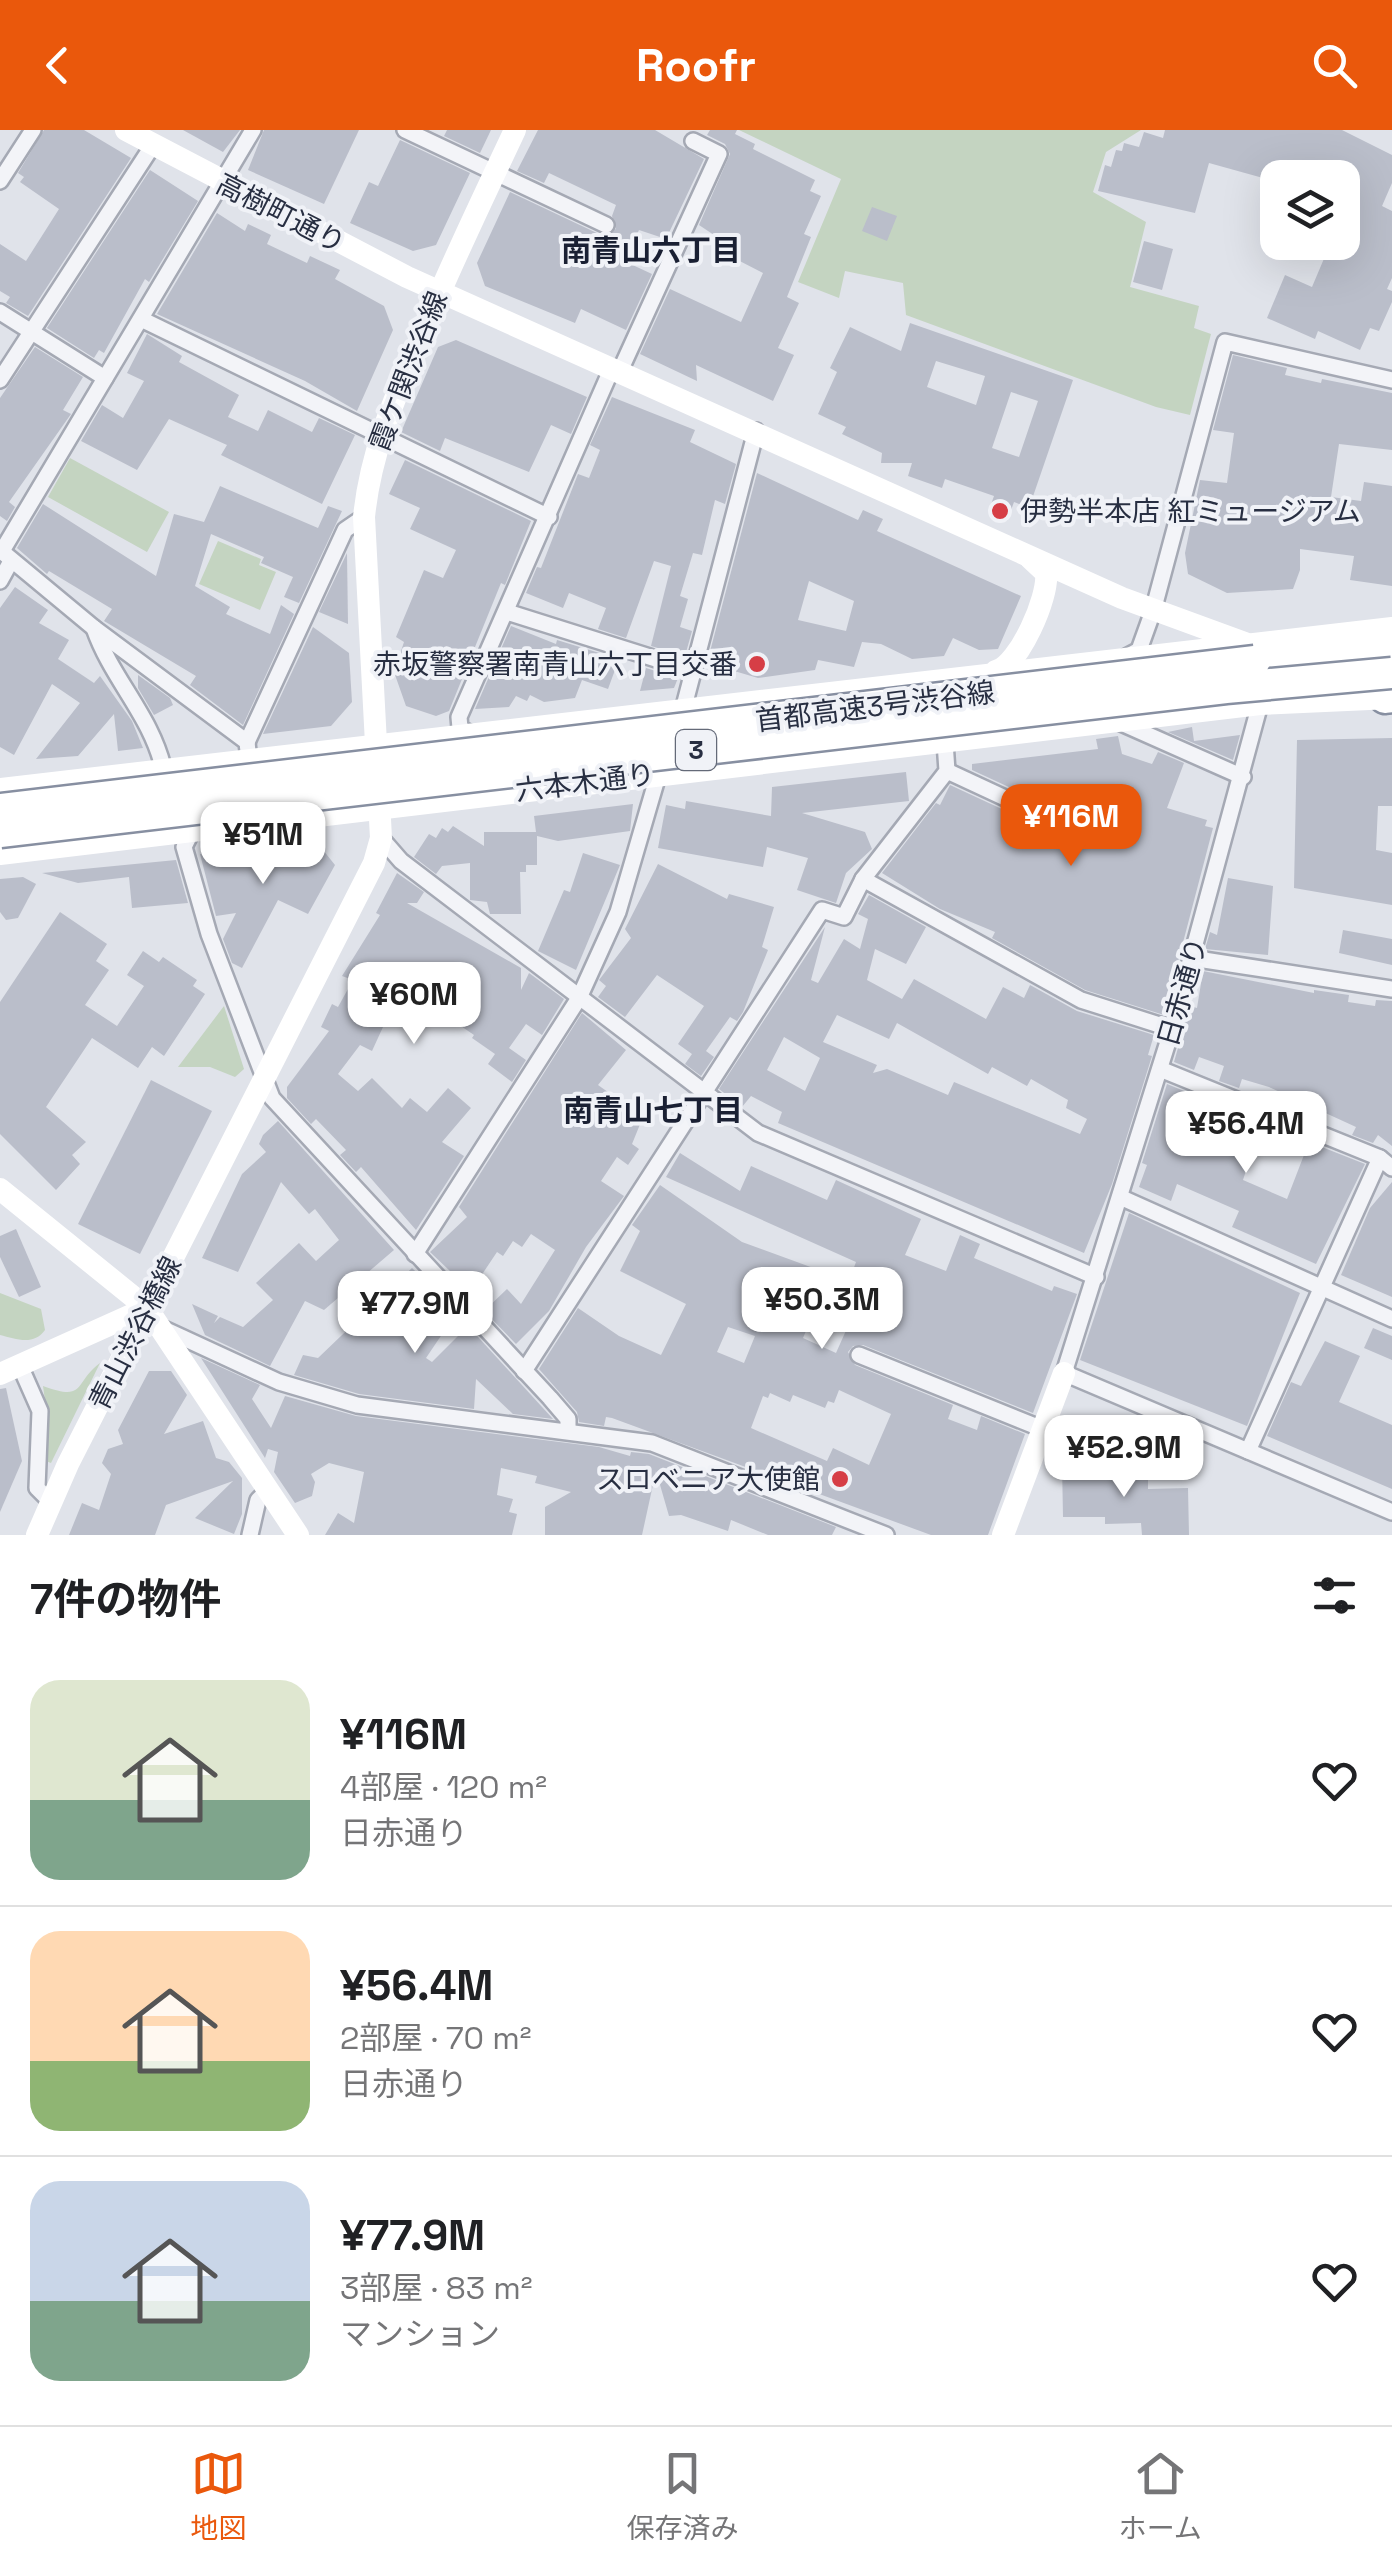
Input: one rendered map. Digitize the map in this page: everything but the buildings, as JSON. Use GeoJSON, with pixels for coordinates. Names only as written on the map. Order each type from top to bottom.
{"type":"FeatureCollection","features":[{"type":"Feature","properties":{"kind":"highway","name":"首都高速3号渋谷線"},"geometry":{"type":"LineString","coordinates":[[0,809],[1227,664],[1391,636]]}},
{"type":"Feature","properties":{"kind":"highway","name":"首都高速3号渋谷線"},"geometry":{"type":"LineString","coordinates":[[0,832],[1226,688],[1391,693]]}},
{"type":"Feature","properties":{"kind":"main road","name":"高樹町通り"},"geometry":{"type":"LineString","coordinates":[[126,130],[223,184],[439,291],[974,531]]}},
{"type":"Feature","properties":{"kind":"main road","name":"霞ケ関渋谷線"},"geometry":{"type":"LineString","coordinates":[[381,838],[364,517],[379,436],[439,291],[515,130]]}},
{"type":"Feature","properties":{"kind":"main road"},"geometry":{"type":"LineString","coordinates":[[974,531],[1122,598],[1253,646]]}},
{"type":"Feature","properties":{"kind":"main road"},"geometry":{"type":"LineString","coordinates":[[974,531],[1041,565],[1048,584],[1012,664],[978,675]]}},
{"type":"Feature","properties":{"kind":"main road"},"geometry":{"type":"LineString","coordinates":[[164,771],[192,794],[376,774],[1256,673],[1391,636]]}},
{"type":"Feature","properties":{"kind":"main road"},"geometry":{"type":"LineString","coordinates":[[0,789],[164,771],[248,752],[375,748],[1123,658],[1391,636]]}},
{"type":"Feature","properties":{"kind":"main road"},"geometry":{"type":"LineString","coordinates":[[1253,646],[1258,714]]}},
{"type":"Feature","properties":{"kind":"main road","name":"六本木通り"},"geometry":{"type":"LineString","coordinates":[[0,854],[659,772],[1230,708],[1258,714],[1391,693]]}},
{"type":"Feature","properties":{"kind":"main road"},"geometry":{"type":"LineString","coordinates":[[376,774],[405,778],[544,762],[590,781]]}},
{"type":"Feature","properties":{"kind":"main road","name":"青山渋谷橋線"},"geometry":{"type":"LineString","coordinates":[[37,1535],[50,1501],[147,1308],[361,891],[381,838]]}},
{"type":"Feature","properties":{"kind":"main road"},"geometry":{"type":"LineString","coordinates":[[0,1189],[147,1308],[298,1535]]}},
{"type":"Feature","properties":{"kind":"main road"},"geometry":{"type":"LineString","coordinates":[[10,1371],[147,1308]]}},
{"type":"Feature","properties":{"kind":"main road"},"geometry":{"type":"LineString","coordinates":[[1004,1535],[1064,1374]]}},
{"type":"Feature","properties":{"kind":"street"},"geometry":{"type":"LineString","coordinates":[[0,181],[33,130]]}},
{"type":"Feature","properties":{"kind":"street"},"geometry":{"type":"LineString","coordinates":[[0,581],[4,554],[104,378],[254,130]]}},
{"type":"Feature","properties":{"kind":"street"},"geometry":{"type":"LineString","coordinates":[[405,130],[606,225]]}},
{"type":"Feature","properties":{"kind":"street"},"geometry":{"type":"LineString","coordinates":[[473,736],[460,728],[459,717],[616,369],[719,154],[693,140]]}},
{"type":"Feature","properties":{"kind":"street"},"geometry":{"type":"LineString","coordinates":[[0,380],[153,146]]}},
{"type":"Feature","properties":{"kind":"street"},"geometry":{"type":"LineString","coordinates":[[0,312],[104,378]]}},
{"type":"Feature","properties":{"kind":"street"},"geometry":{"type":"LineString","coordinates":[[140,319],[549,518]]}},
{"type":"Feature","properties":{"kind":"street"},"geometry":{"type":"LineString","coordinates":[[1123,658],[1139,650],[1153,610],[1226,342],[1392,380]]}},
{"type":"Feature","properties":{"kind":"street"},"geometry":{"type":"LineString","coordinates":[[683,710],[756,432]]}},
{"type":"Feature","properties":{"kind":"street"},"geometry":{"type":"LineString","coordinates":[[4,554],[248,752],[345,530],[364,517]]}},
{"type":"Feature","properties":{"kind":"street"},"geometry":{"type":"LineString","coordinates":[[507,612],[691,670]]}},
{"type":"Feature","properties":{"kind":"street"},"geometry":{"type":"LineString","coordinates":[[94,628],[101,649],[148,720],[164,771]]}},
{"type":"Feature","properties":{"kind":"street","name":"日赤通り"},"geometry":{"type":"LineString","coordinates":[[1064,1374],[1172,1029],[1258,714]]}},
{"type":"Feature","properties":{"kind":"street"},"geometry":{"type":"LineString","coordinates":[[1113,722],[1243,776]]}},
{"type":"Feature","properties":{"kind":"street"},"geometry":{"type":"LineString","coordinates":[[524,1371],[822,910],[844,917],[864,879],[947,771],[945,742]]}},
{"type":"Feature","properties":{"kind":"street"},"geometry":{"type":"LineString","coordinates":[[947,771],[1093,839]]}},
{"type":"Feature","properties":{"kind":"street"},"geometry":{"type":"LineString","coordinates":[[414,1254],[579,998],[618,912],[659,772]]}},
{"type":"Feature","properties":{"kind":"street"},"geometry":{"type":"LineString","coordinates":[[193,829],[184,846],[209,934],[264,1079],[286,1117],[568,1419],[568,1430]]}},
{"type":"Feature","properties":{"kind":"street"},"geometry":{"type":"LineString","coordinates":[[381,838],[401,861],[758,1133],[1096,1278]]}},
{"type":"Feature","properties":{"kind":"street"},"geometry":{"type":"LineString","coordinates":[[864,879],[1080,1000],[1172,1029]]}},
{"type":"Feature","properties":{"kind":"street"},"geometry":{"type":"LineString","coordinates":[[1191,958],[1392,990]]}},
{"type":"Feature","properties":{"kind":"street"},"geometry":{"type":"LineString","coordinates":[[1160,1069],[1386,1163],[1321,1288],[1248,1451]]}},
{"type":"Feature","properties":{"kind":"street"},"geometry":{"type":"LineString","coordinates":[[1120,1197],[1392,1319]]}},
{"type":"Feature","properties":{"kind":"street"},"geometry":{"type":"LineString","coordinates":[[164,1329],[279,1382],[358,1405],[652,1444],[886,1535]]}},
{"type":"Feature","properties":{"kind":"street"},"geometry":{"type":"LineString","coordinates":[[860,1355],[1045,1430]]}},
{"type":"Feature","properties":{"kind":"street"},"geometry":{"type":"LineString","coordinates":[[10,1371],[40,1411],[38,1488],[50,1501]]}},
{"type":"Feature","properties":{"kind":"street"},"geometry":{"type":"LineString","coordinates":[[1064,1374],[1392,1512]]}},
{"type":"Feature","properties":{"kind":"street"},"geometry":{"type":"LineString","coordinates":[[250,1535],[258,1500],[268,1490]]}},
{"type":"Feature","properties":{"kind":"green space"},"geometry":{"type":"Polygon","coordinates":[[[739,130],[1141,130],[1106,152],[1093,192],[1146,222],[1130,287],[1199,306],[1194,328],[1211,334],[1190,415],[1156,407],[906,315],[903,283],[845,271],[839,298],[798,282],[841,179],[739,130]]]}},
{"type":"Feature","properties":{"kind":"green space"},"geometry":{"type":"Polygon","coordinates":[[[70,458],[169,512],[147,552],[48,497],[70,458]]]}},
{"type":"Feature","properties":{"kind":"green space"},"geometry":{"type":"Polygon","coordinates":[[[218,541],[261,559],[259,565],[276,572],[260,610],[199,584],[218,541]]]}},
{"type":"Feature","properties":{"kind":"green space"},"geometry":{"type":"Polygon","coordinates":[[[224,1006],[244,1069],[235,1077],[210,1067],[178,1067],[224,1006]]]}},
{"type":"Feature","properties":{"kind":"green space"},"geometry":{"type":"Polygon","coordinates":[[[0,1293],[41,1309],[45,1330],[41,1335],[24,1340],[0,1335],[0,1293]]]}},
{"type":"Feature","properties":{"kind":"green space"},"geometry":{"type":"Polygon","coordinates":[[[100,1363],[51,1463],[43,1460],[49,1429],[43,1386],[73,1391],[100,1363]]]}},
{"type":"Feature","properties":{"kind":"place","name":"伊勢半本店 紅ミュージアム"},"geometry":{"type":"Point","coordinates":[1000,511]}},
{"type":"Feature","properties":{"kind":"place","name":"赤坂警察署南青山六丁目交番"},"geometry":{"type":"Point","coordinates":[757,664]}},
{"type":"Feature","properties":{"kind":"place","name":"スロベニア大使館"},"geometry":{"type":"Point","coordinates":[840,1479]}},
{"type":"Feature","properties":{"kind":"district","name":"南青山六丁目"},"geometry":{"type":"Point","coordinates":[651,250]}},
{"type":"Feature","properties":{"kind":"district","name":"南青山七丁目"},"geometry":{"type":"Point","coordinates":[653,1110]}}]}
